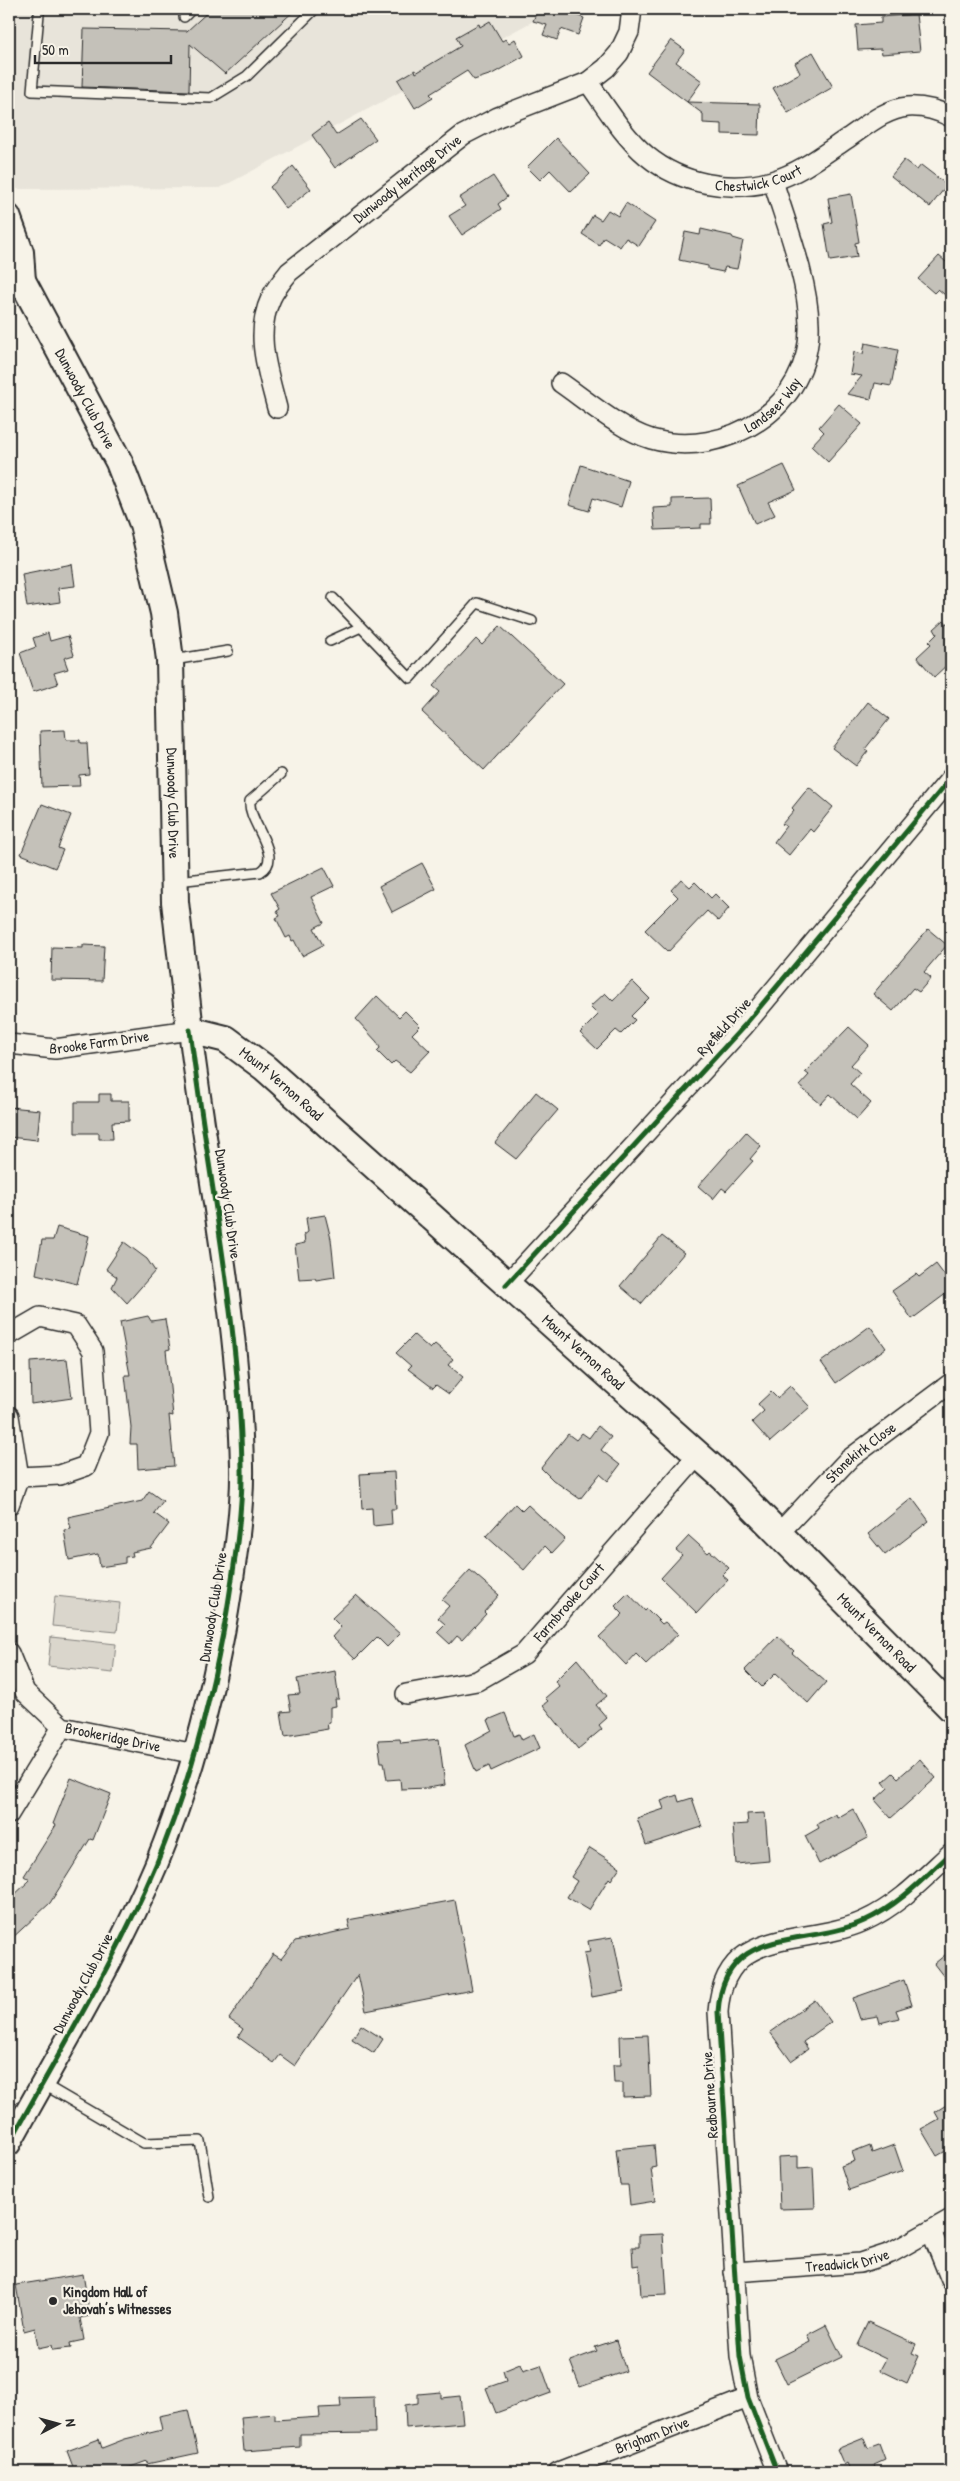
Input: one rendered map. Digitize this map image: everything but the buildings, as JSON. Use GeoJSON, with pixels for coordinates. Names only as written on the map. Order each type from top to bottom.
{"type":"FeatureCollection","features":[{"type":"Feature","properties":{"kind":"main road","name":"Dunwoody Club Drive"},"geometry":{"type":"LineString","coordinates":[[9,256],[119,462],[143,524],[164,613],[170,660],[175,902],[190,1030]]}},
{"type":"Feature","properties":{"kind":"main road","name":"Mount Vernon Road"},"geometry":{"type":"LineString","coordinates":[[190,1030],[226,1039],[265,1068],[724,1478],[951,1708]]}},
{"type":"Feature","properties":{"kind":"street","name":"Dunwoody Heritage Drive"},"geometry":{"type":"LineString","coordinates":[[277,408],[264,356],[262,328],[271,298],[289,272],[464,135],[498,117],[588,82],[606,68],[619,53],[628,32],[632,9]]}},
{"type":"Feature","properties":{"kind":"street","name":"Chestwick Court"},"geometry":{"type":"LineString","coordinates":[[588,82],[630,140],[647,156],[667,170],[694,181],[720,186],[743,186],[773,181],[804,167],[885,113],[907,107],[933,108],[951,117]]}},
{"type":"Feature","properties":{"kind":"street","name":"Landseer Way"},"geometry":{"type":"LineString","coordinates":[[561,383],[629,430],[672,444],[697,444],[724,439],[751,427],[771,412],[788,392],[800,370],[807,348],[809,325],[806,293],[773,181]]}},
{"type":"Feature","properties":{"kind":"street"},"geometry":{"type":"LineString","coordinates":[[9,216],[22,252],[24,282]]}},
{"type":"Feature","properties":{"kind":"street","name":"Ryefield Drive"},"geometry":{"type":"LineString","coordinates":[[506,1285],[744,1026],[951,778]]}},
{"type":"Feature","properties":{"kind":"street","name":"Brooke Farm Drive"},"geometry":{"type":"LineString","coordinates":[[9,1044],[55,1049],[190,1030]]}},
{"type":"Feature","properties":{"kind":"street","name":"Dunwoody Club Drive"},"geometry":{"type":"LineString","coordinates":[[9,2144],[102,1975],[155,1867],[195,1754],[217,1669],[233,1574],[242,1470],[236,1367],[217,1206],[190,1030]]}},
{"type":"Feature","properties":{"kind":"street"},"geometry":{"type":"LineString","coordinates":[[9,1335],[40,1317],[76,1325],[93,1351],[99,1433],[86,1466],[60,1475],[19,1477]]}},
{"type":"Feature","properties":{"kind":"street","name":"Stonekirk Close"},"geometry":{"type":"LineString","coordinates":[[779,1533],[848,1460],[951,1383]]}},
{"type":"Feature","properties":{"kind":"street"},"geometry":{"type":"LineString","coordinates":[[9,1416],[19,1477],[9,1505]]}},
{"type":"Feature","properties":{"kind":"street","name":"Farmbrooke Court"},"geometry":{"type":"LineString","coordinates":[[406,1694],[477,1681],[524,1654],[698,1455]]}},
{"type":"Feature","properties":{"kind":"street","name":"Brookeridge Drive"},"geometry":{"type":"LineString","coordinates":[[9,1653],[26,1692],[62,1727],[195,1754]]}},
{"type":"Feature","properties":{"kind":"street"},"geometry":{"type":"LineString","coordinates":[[9,1814],[62,1727]]}},
{"type":"Feature","properties":{"kind":"street","name":"Redbourne Drive"},"geometry":{"type":"LineString","coordinates":[[777,2472],[748,2398],[740,2356],[718,2012],[719,1993],[726,1976],[737,1960],[758,1946],[841,1930],[864,1921],[888,1909],[911,1891],[951,1853]]}},
{"type":"Feature","properties":{"kind":"street","name":"Treadwick Drive"},"geometry":{"type":"LineString","coordinates":[[734,2272],[860,2263],[891,2253],[951,2219]]}},
{"type":"Feature","properties":{"kind":"street"},"geometry":{"type":"LineString","coordinates":[[931,2231],[951,2280]]}},
{"type":"Feature","properties":{"kind":"street","name":"Brigham Drive"},"geometry":{"type":"LineString","coordinates":[[558,2472],[748,2398]]}},
{"type":"Feature","properties":{"kind":"lane"},"geometry":{"type":"LineString","coordinates":[[184,17],[192,9]]}},
{"type":"Feature","properties":{"kind":"lane"},"geometry":{"type":"LineString","coordinates":[[39,14],[32,91],[211,98],[247,76],[315,9]]}},
{"type":"Feature","properties":{"kind":"lane"},"geometry":{"type":"LineString","coordinates":[[332,598],[410,678],[477,603],[532,621]]}},
{"type":"Feature","properties":{"kind":"lane"},"geometry":{"type":"LineString","coordinates":[[330,641],[361,627]]}},
{"type":"Feature","properties":{"kind":"lane"},"geometry":{"type":"LineString","coordinates":[[170,660],[228,651]]}},
{"type":"Feature","properties":{"kind":"lane"},"geometry":{"type":"LineString","coordinates":[[174,882],[260,872],[266,869],[268,848],[251,814],[250,801],[281,774]]}},
{"type":"Feature","properties":{"kind":"lane"},"geometry":{"type":"LineString","coordinates":[[43,2084],[144,2143],[200,2141],[209,2197]]}},
{"type":"Feature","properties":{"kind":"shaded area"},"geometry":{"type":"Polygon","coordinates":[[[9,9],[556,9],[220,188],[9,189],[9,9]]]}},
{"type":"Feature","properties":{"kind":"shaded area"},"geometry":{"type":"Polygon","coordinates":[[[55,1596],[120,1603],[117,1632],[52,1626],[55,1596]]]}},
{"type":"Feature","properties":{"kind":"shaded area"},"geometry":{"type":"Polygon","coordinates":[[[51,1637],[116,1644],[113,1673],[48,1666],[51,1637]]]}},
{"type":"Feature","properties":{"kind":"cycle path"},"geometry":{"type":"LineString","coordinates":[[506,1285],[744,1026],[951,778]]}},
{"type":"Feature","properties":{"kind":"cycle path"},"geometry":{"type":"LineString","coordinates":[[9,2144],[105,1972],[156,1865],[179,1803],[199,1740],[227,1611],[240,1520],[242,1483],[240,1411],[222,1248],[190,1030]]}},
{"type":"Feature","properties":{"kind":"cycle path"},"geometry":{"type":"LineString","coordinates":[[777,2472],[748,2398],[740,2356],[718,2012],[724,1984],[735,1964],[751,1951],[771,1943],[841,1929],[877,1915],[911,1890],[951,1853]]}},
{"type":"Feature","properties":{"kind":"place","name":"Kingdom Hall of Jehovah’s Witnesses"},"geometry":{"type":"Point","coordinates":[53,2301]}}]}
